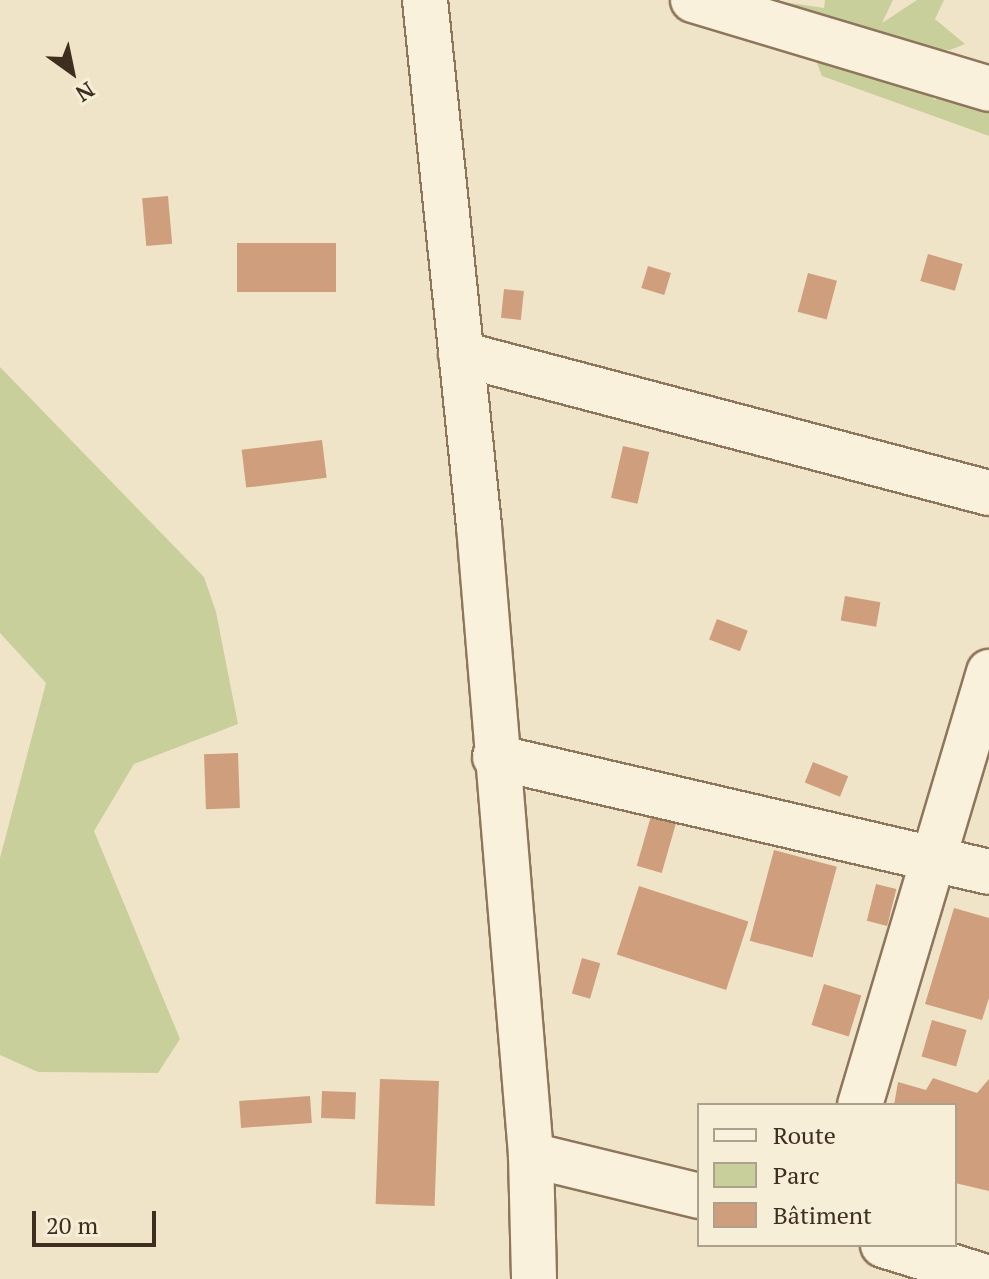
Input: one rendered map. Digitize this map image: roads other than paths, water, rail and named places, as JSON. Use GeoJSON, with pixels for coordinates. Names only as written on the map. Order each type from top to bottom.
{"type":"FeatureCollection","features":[{"type":"Feature","properties":{"kind":"street"},"geometry":{"type":"LineString","coordinates":[[425,0],[461,354],[531,1155],[534,1279]]}},
{"type":"Feature","properties":{"kind":"street"},"geometry":{"type":"LineString","coordinates":[[693,0],[989,89]]}},
{"type":"Feature","properties":{"kind":"street"},"geometry":{"type":"LineString","coordinates":[[461,354],[989,493]]}},
{"type":"Feature","properties":{"kind":"street"},"geometry":{"type":"LineString","coordinates":[[861,1103],[938,857],[989,672]]}},
{"type":"Feature","properties":{"kind":"street"},"geometry":{"type":"LineString","coordinates":[[495,757],[938,857],[989,872]]}},
{"type":"Feature","properties":{"kind":"street"},"geometry":{"type":"LineString","coordinates":[[531,1155],[697,1196]]}},
{"type":"Feature","properties":{"kind":"street"},"geometry":{"type":"LineString","coordinates":[[889,1247],[989,1278]]}}]}
